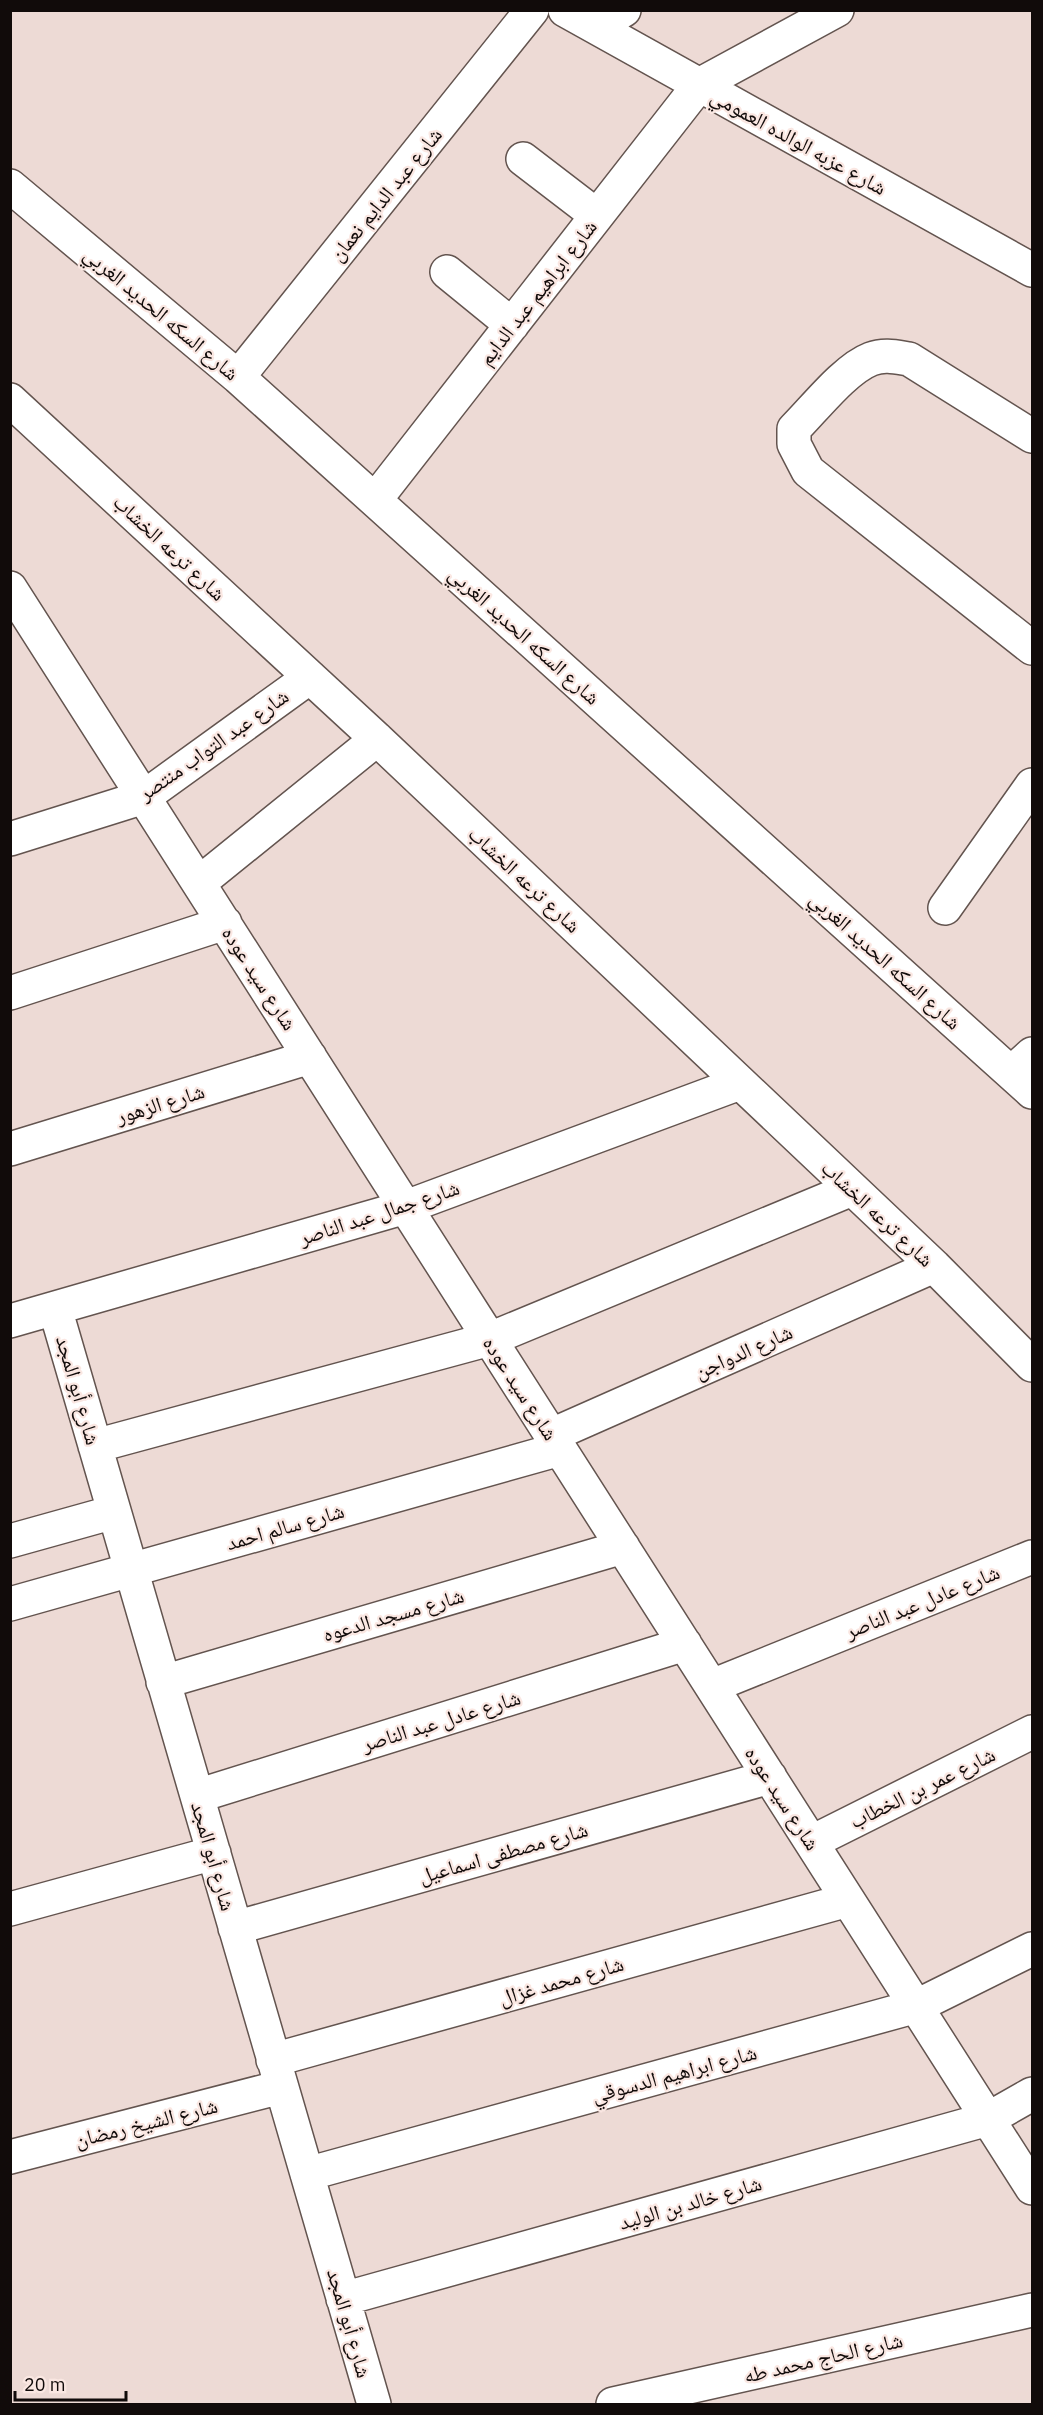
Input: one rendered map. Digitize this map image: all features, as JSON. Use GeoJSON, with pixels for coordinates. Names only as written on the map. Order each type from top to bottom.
{"type":"FeatureCollection","features":[{"type":"Feature","properties":{"kind":"street","name":"شارع عبد الدايم نعمان"},"geometry":{"type":"LineString","coordinates":[[238,377],[532,10]]}},
{"type":"Feature","properties":{"kind":"street","name":"شارع عزبه الوالده العمومي"},"geometry":{"type":"LineString","coordinates":[[566,10],[614,15],[699,85],[1032,270]]}},
{"type":"Feature","properties":{"kind":"street"},"geometry":{"type":"LineString","coordinates":[[699,85],[837,10]]}},
{"type":"Feature","properties":{"kind":"street","name":"شارع ابراهيم عبد الدايم"},"geometry":{"type":"LineString","coordinates":[[375,500],[699,85]]}},
{"type":"Feature","properties":{"kind":"street"},"geometry":{"type":"LineString","coordinates":[[523,159],[596,215]]}},
{"type":"Feature","properties":{"kind":"street","name":"شارع السكه الحديد الغربي"},"geometry":{"type":"LineString","coordinates":[[10,186],[238,377],[1025,1073]]}},
{"type":"Feature","properties":{"kind":"street"},"geometry":{"type":"LineString","coordinates":[[447,272],[512,325]]}},
{"type":"Feature","properties":{"kind":"street"},"geometry":{"type":"LineString","coordinates":[[1032,436],[909,359],[891,356],[873,358],[856,367],[794,429],[794,444],[808,471],[1032,648]]}},
{"type":"Feature","properties":{"kind":"street","name":"شارع ترعه الخشاب"},"geometry":{"type":"LineString","coordinates":[[10,400],[377,739],[934,1266],[1032,1365]]}},
{"type":"Feature","properties":{"kind":"street","name":"شارع سيد عوده"},"geometry":{"type":"LineString","coordinates":[[10,588],[1032,2188]]}},
{"type":"Feature","properties":{"kind":"street","name":"شارع عبد التواب منتصر"},"geometry":{"type":"LineString","coordinates":[[10,839],[144,797],[310,677]]}},
{"type":"Feature","properties":{"kind":"street"},"geometry":{"type":"LineString","coordinates":[[199,884],[377,739]]}},
{"type":"Feature","properties":{"kind":"street"},"geometry":{"type":"LineString","coordinates":[[945,908],[1032,785]]}},
{"type":"Feature","properties":{"kind":"street"},"geometry":{"type":"LineString","coordinates":[[10,993],[225,923]]}},
{"type":"Feature","properties":{"kind":"street","name":"شارع الزهور"},"geometry":{"type":"LineString","coordinates":[[10,1149],[310,1057]]}},
{"type":"Feature","properties":{"kind":"street","name":"شارع جمال عبد الناصر"},"geometry":{"type":"LineString","coordinates":[[10,1321],[406,1207],[740,1083]]}},
{"type":"Feature","properties":{"kind":"street"},"geometry":{"type":"LineString","coordinates":[[95,1446],[490,1339],[852,1189]]}},
{"type":"Feature","properties":{"kind":"street","name":"شارع الدواجن"},"geometry":{"type":"LineString","coordinates":[[556,1442],[934,1266]]}},
{"type":"Feature","properties":{"kind":"street","name":"شارع أبو المجد"},"geometry":{"type":"LineString","coordinates":[[55,1308],[374,2404]]}},
{"type":"Feature","properties":{"kind":"street","name":"شارع سالم احمد"},"geometry":{"type":"LineString","coordinates":[[10,1604],[131,1570],[556,1442]]}},
{"type":"Feature","properties":{"kind":"street"},"geometry":{"type":"LineString","coordinates":[[10,1541],[114,1512]]}},
{"type":"Feature","properties":{"kind":"street","name":"شارع مسجد الدعوه"},"geometry":{"type":"LineString","coordinates":[[163,1682],[623,1547]]}},
{"type":"Feature","properties":{"kind":"street","name":"شارع عادل عبد الناصر"},"geometry":{"type":"LineString","coordinates":[[712,1686],[1032,1557]]}},
{"type":"Feature","properties":{"kind":"street","name":"شارع عادل عبد الناصر"},"geometry":{"type":"LineString","coordinates":[[197,1796],[685,1644]]}},
{"type":"Feature","properties":{"kind":"street","name":"شارع عمر بن الخطاب"},"geometry":{"type":"LineString","coordinates":[[812,1842],[1032,1732]]}},
{"type":"Feature","properties":{"kind":"street","name":"شارع مصطفى اسماعيل"},"geometry":{"type":"LineString","coordinates":[[235,1928],[770,1777]]}},
{"type":"Feature","properties":{"kind":"street"},"geometry":{"type":"LineString","coordinates":[[10,1909],[214,1853]]}},
{"type":"Feature","properties":{"kind":"street","name":"شارع محمد غزال"},"geometry":{"type":"LineString","coordinates":[[277,2074],[848,1900]]}},
{"type":"Feature","properties":{"kind":"street","name":"شارع ابراهيم الدسوقي"},"geometry":{"type":"LineString","coordinates":[[307,2174],[917,2006],[1032,1949]]}},
{"type":"Feature","properties":{"kind":"street","name":"شارع الشيخ رمضان"},"geometry":{"type":"LineString","coordinates":[[10,2157],[277,2074]]}},
{"type":"Feature","properties":{"kind":"street","name":"شارع خالد بن الوليد"},"geometry":{"type":"LineString","coordinates":[[343,2299],[988,2119],[1032,2094]]}},
{"type":"Feature","properties":{"kind":"street","name":"شارع الحاج محمد طه"},"geometry":{"type":"LineString","coordinates":[[613,2404],[1032,2310]]}}]}
